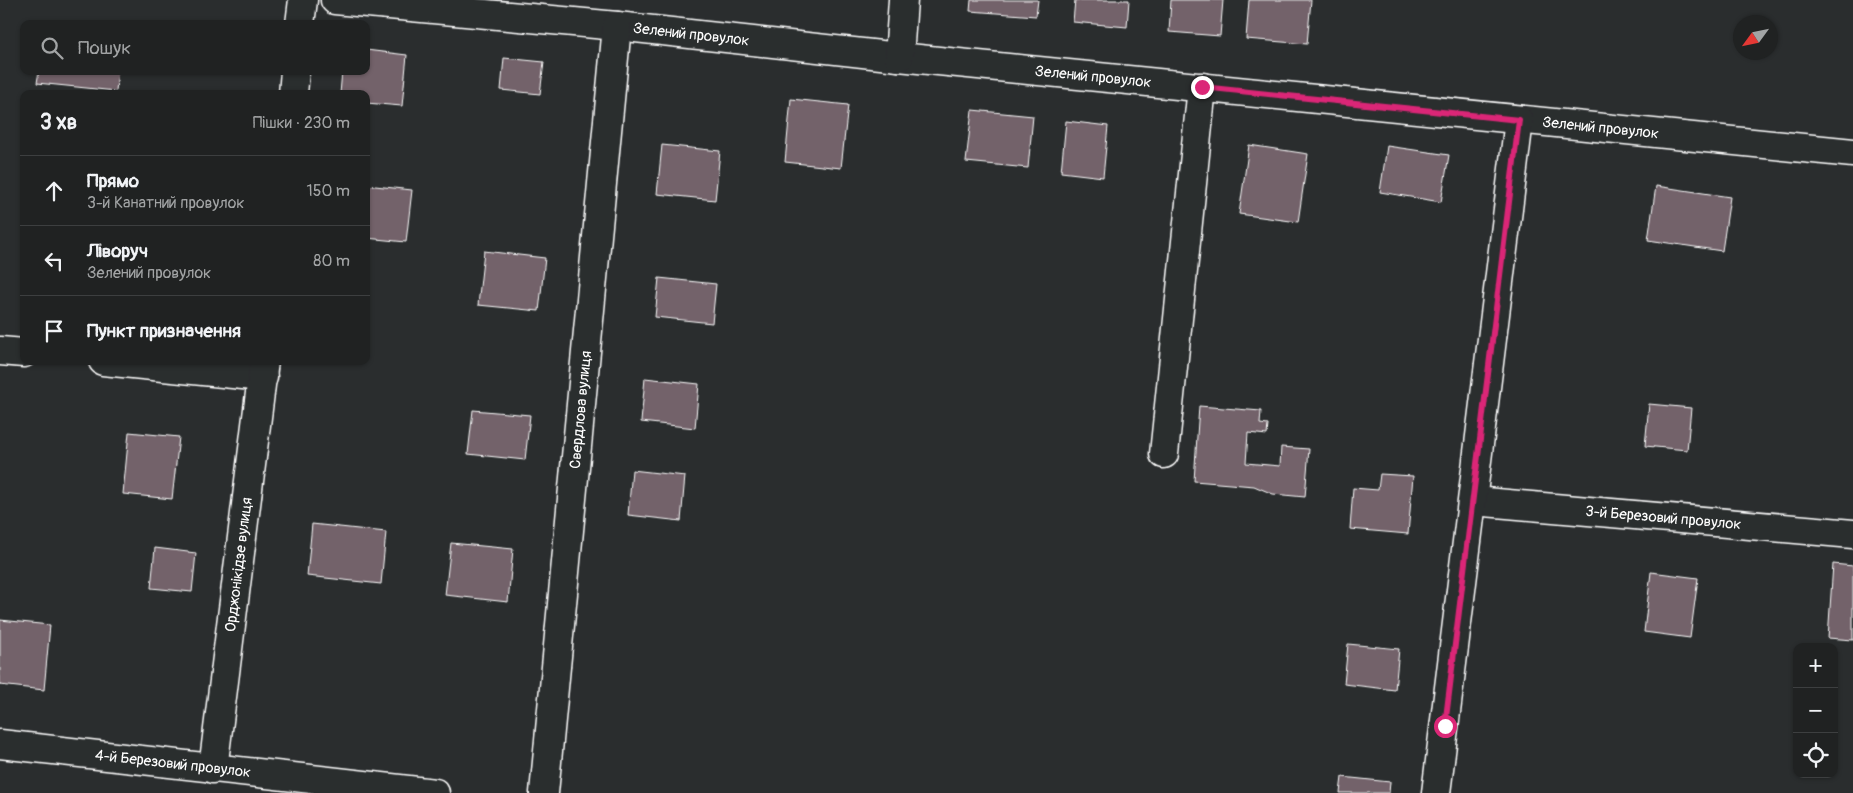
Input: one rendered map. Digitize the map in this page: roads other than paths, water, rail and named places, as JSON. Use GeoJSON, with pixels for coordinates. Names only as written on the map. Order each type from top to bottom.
{"type":"FeatureCollection","features":[{"type":"Feature","properties":{"kind":"street"},"geometry":{"type":"LineString","coordinates":[[300,20],[303,0]]}},
{"type":"Feature","properties":{"kind":"street","name":"Зелений провулок"},"geometry":{"type":"LineString","coordinates":[[335,0],[617,26],[899,57],[1853,153]]}},
{"type":"Feature","properties":{"kind":"street"},"geometry":{"type":"LineString","coordinates":[[899,57],[904,0]]}},
{"type":"Feature","properties":{"kind":"street","name":"Свердлова вулиця"},"geometry":{"type":"LineString","coordinates":[[544,793],[617,26]]}},
{"type":"Feature","properties":{"kind":"street"},"geometry":{"type":"LineString","coordinates":[[293,90],[295,75]]}},
{"type":"Feature","properties":{"kind":"street"},"geometry":{"type":"LineString","coordinates":[[1164,454],[1202,87]]}},
{"type":"Feature","properties":{"kind":"street"},"geometry":{"type":"LineString","coordinates":[[1436,793],[1519,120]]}},
{"type":"Feature","properties":{"kind":"street"},"geometry":{"type":"LineString","coordinates":[[0,351],[20,353]]}},
{"type":"Feature","properties":{"kind":"street"},"geometry":{"type":"LineString","coordinates":[[184,365],[264,369]]}},
{"type":"Feature","properties":{"kind":"street","name":"Орджонікідзе вулиця"},"geometry":{"type":"LineString","coordinates":[[213,769],[264,369]]}},
{"type":"Feature","properties":{"kind":"street","name":"3-й Березовий провулок"},"geometry":{"type":"LineString","coordinates":[[1473,501],[1853,534]]}},
{"type":"Feature","properties":{"kind":"street","name":"4-й Березовий провулок"},"geometry":{"type":"LineString","coordinates":[[0,744],[435,793]]}}]}
